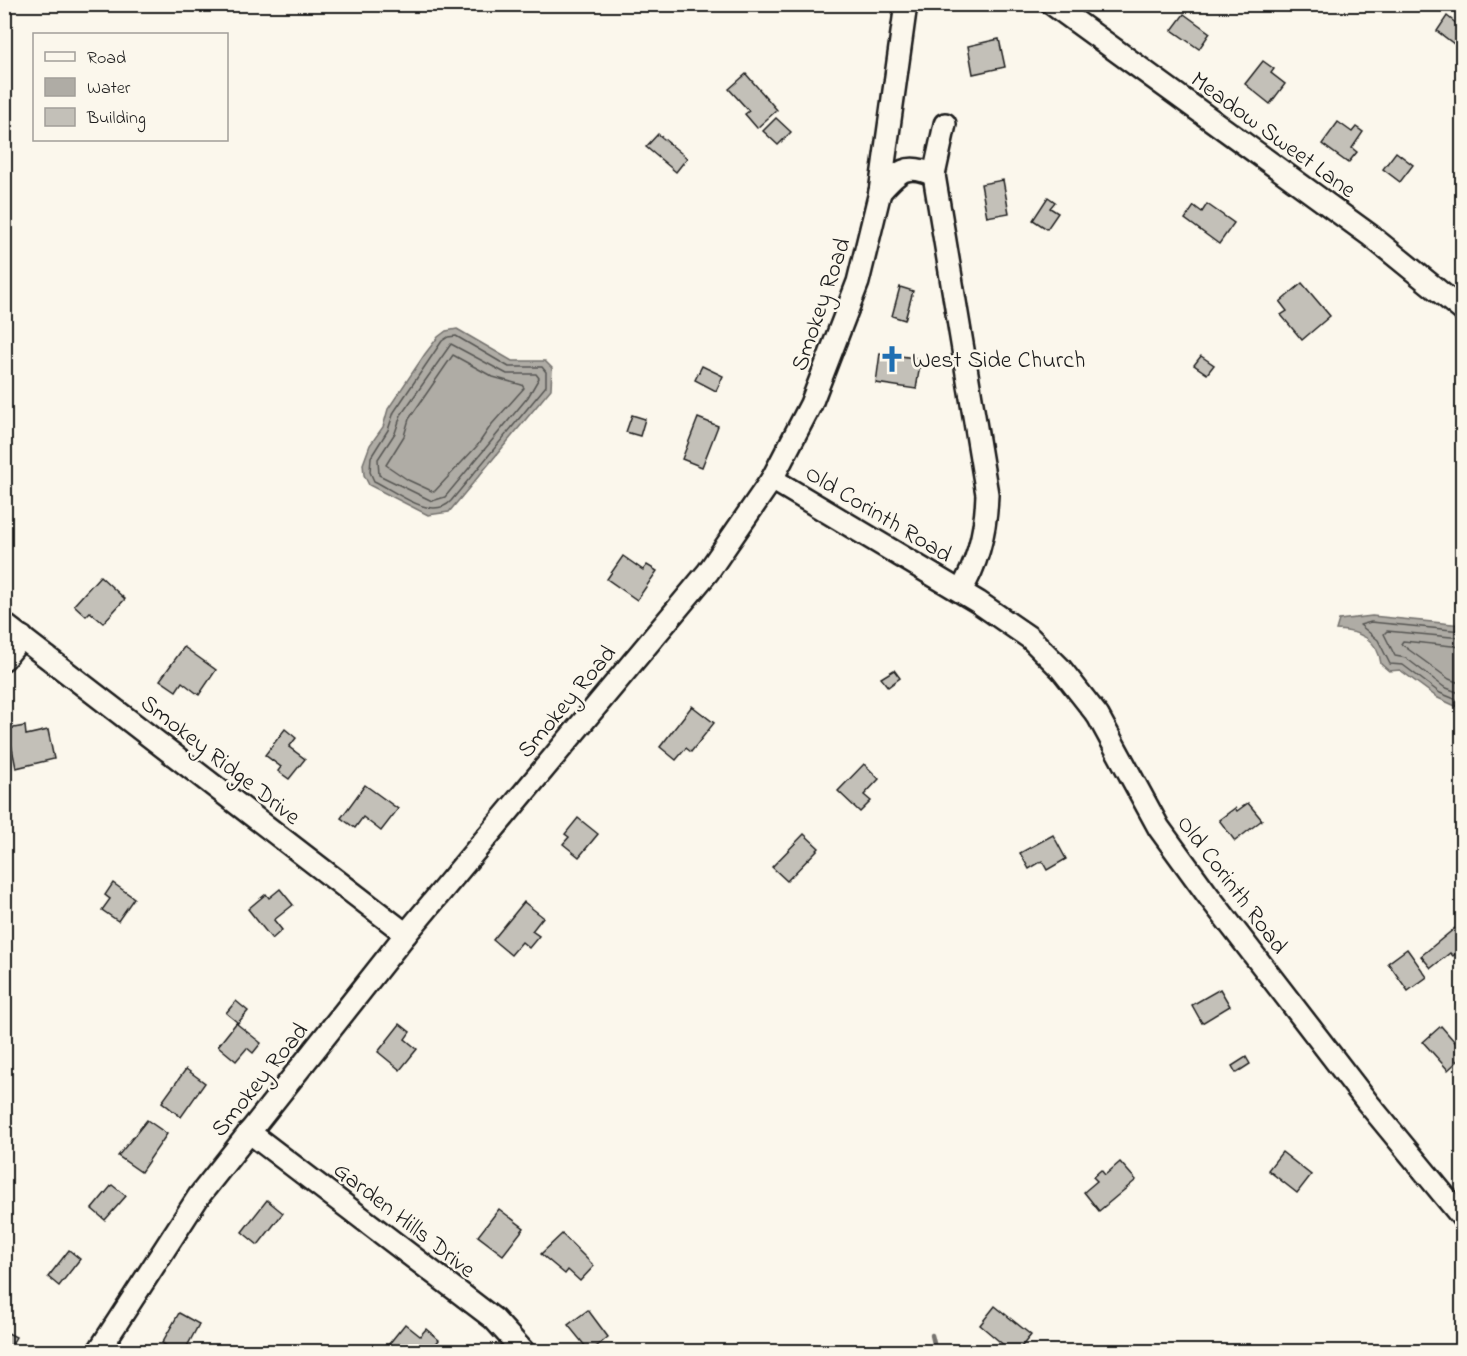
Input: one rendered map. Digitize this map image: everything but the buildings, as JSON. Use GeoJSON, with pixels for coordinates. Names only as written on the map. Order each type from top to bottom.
{"type":"FeatureCollection","features":[{"type":"Feature","properties":{"kind":"street","name":"Smokey Road"},"geometry":{"type":"LineString","coordinates":[[98,1352],[199,1196],[406,934],[708,572],[772,479],[811,404],[832,355],[858,282],[880,192],[906,4]]}},
{"type":"Feature","properties":{"kind":"street","name":"Meadow Sweet Lane"},"geometry":{"type":"LineString","coordinates":[[1052,4],[1371,236],[1462,310]]}},
{"type":"Feature","properties":{"kind":"street","name":"Old Corinth Road"},"geometry":{"type":"LineString","coordinates":[[945,124],[934,175],[987,494],[986,517],[978,554],[961,591]]}},
{"type":"Feature","properties":{"kind":"street"},"geometry":{"type":"LineString","coordinates":[[880,192],[897,174],[909,169],[921,169],[934,175]]}},
{"type":"Feature","properties":{"kind":"street","name":"Old Corinth Road"},"geometry":{"type":"LineString","coordinates":[[772,479],[961,591],[1030,638],[1061,669],[1098,716],[1159,828],[1207,894],[1368,1103],[1462,1217]]}},
{"type":"Feature","properties":{"kind":"street","name":"Smokey Ridge Drive"},"geometry":{"type":"LineString","coordinates":[[4,624],[406,934]]}},
{"type":"Feature","properties":{"kind":"street"},"geometry":{"type":"LineString","coordinates":[[4,659],[22,637]]}},
{"type":"Feature","properties":{"kind":"street","name":"Garden Hills Drive"},"geometry":{"type":"LineString","coordinates":[[249,1132],[494,1319],[524,1352]]}},
{"type":"Feature","properties":{"kind":"water"},"geometry":{"type":"Polygon","coordinates":[[[457,329],[512,361],[545,361],[552,368],[551,389],[449,512],[428,515],[369,485],[364,475],[363,464],[370,445],[383,427],[388,409],[425,354],[438,337],[446,331],[457,329]]]}},
{"type":"Feature","properties":{"kind":"water"},"geometry":{"type":"Polygon","coordinates":[[[1372,616],[1462,625],[1462,709],[1438,698],[1400,670],[1389,671],[1381,664],[1376,648],[1366,638],[1353,632],[1336,630],[1339,620],[1372,616]]]}},
{"type":"Feature","properties":{"kind":"waterway"},"geometry":{"type":"LineString","coordinates":[[932,1335],[936,1352]]}},
{"type":"Feature","properties":{"kind":"place","name":"West Side Church"},"geometry":{"type":"Point","coordinates":[892,359]}}]}
